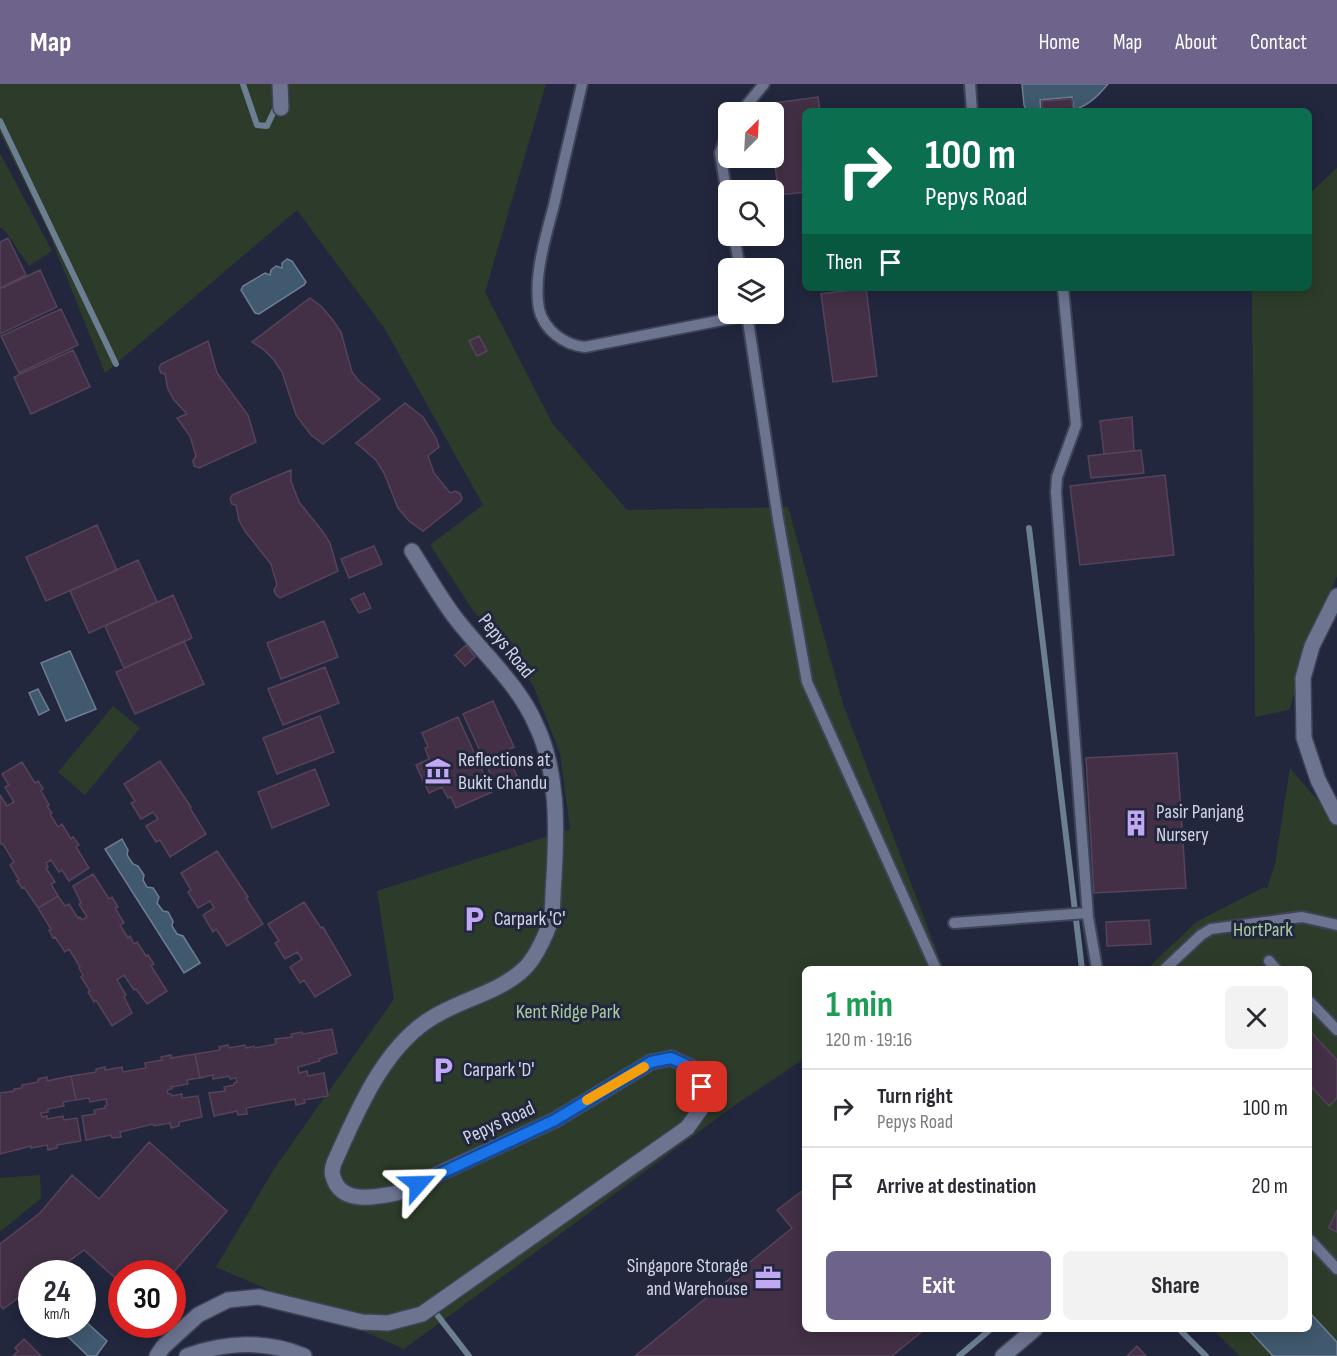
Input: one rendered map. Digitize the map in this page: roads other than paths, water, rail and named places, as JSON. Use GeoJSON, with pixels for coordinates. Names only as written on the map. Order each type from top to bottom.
{"type":"FeatureCollection","features":[{"type":"Feature","properties":{"kind":"street"},"geometry":{"type":"LineString","coordinates":[[280,84],[281,108]]}},
{"type":"Feature","properties":{"kind":"street","name":"Pepys Road"},"geometry":{"type":"LineString","coordinates":[[157,1356],[163,1347],[198,1315],[228,1300],[259,1297],[362,1322],[388,1323],[422,1314],[687,1128],[700,1110],[702,1087],[691,1067],[671,1058],[651,1062],[555,1120],[397,1193],[377,1197],[354,1197],[340,1190],[337,1185],[332,1173],[334,1163],[361,1105],[399,1045],[434,1016],[511,980],[525,968],[538,950],[552,916],[555,846],[552,774],[542,739],[524,701],[454,615],[412,551]]}},
{"type":"Feature","properties":{"kind":"street"},"geometry":{"type":"LineString","coordinates":[[1337,596],[1312,646],[1303,678],[1304,738],[1317,780],[1337,817]]}},
{"type":"Feature","properties":{"kind":"street"},"geometry":{"type":"LineString","coordinates":[[1003,1356],[1031,1332]]}},
{"type":"Feature","properties":{"kind":"street"},"geometry":{"type":"LineString","coordinates":[[187,1356],[213,1347],[265,1345],[304,1356]]}},
{"type":"Feature","properties":{"kind":"lane"},"geometry":{"type":"LineString","coordinates":[[582,84],[537,283],[540,310],[548,327],[563,341],[585,347],[718,320]]}},
{"type":"Feature","properties":{"kind":"lane"},"geometry":{"type":"LineString","coordinates":[[749,102],[764,84]]}},
{"type":"Feature","properties":{"kind":"lane"},"geometry":{"type":"LineString","coordinates":[[970,84],[972,108]]}},
{"type":"Feature","properties":{"kind":"lane"},"geometry":{"type":"LineString","coordinates":[[1063,291],[1076,426],[1057,477],[1056,492],[1087,913],[1096,966]]}},
{"type":"Feature","properties":{"kind":"lane"},"geometry":{"type":"LineString","coordinates":[[749,324],[775,500],[807,682],[935,966]]}},
{"type":"Feature","properties":{"kind":"lane"},"geometry":{"type":"LineString","coordinates":[[954,923],[1087,913]]}},
{"type":"Feature","properties":{"kind":"lane"},"geometry":{"type":"LineString","coordinates":[[1169,966],[1201,935],[1211,929],[1302,917],[1337,925]]}},
{"type":"Feature","properties":{"kind":"lane"},"geometry":{"type":"LineString","coordinates":[[1312,1004],[1337,1030]]}},
{"type":"Feature","properties":{"kind":"lane"},"geometry":{"type":"LineString","coordinates":[[1312,1242],[1337,1269]]}},
{"type":"Feature","properties":{"kind":"water"},"geometry":{"type":"Polygon","coordinates":[[[1022,84],[1108,84],[1093,100],[1079,108],[1074,108],[1072,97],[1040,100],[1041,108],[1026,108],[1022,84]]]}},
{"type":"Feature","properties":{"kind":"water"},"geometry":{"type":"Polygon","coordinates":[[[287,259],[292,261],[306,282],[259,314],[255,313],[241,290],[243,286],[265,273],[270,275],[271,270],[276,266],[282,268],[282,263],[287,259]]]}},
{"type":"Feature","properties":{"kind":"water"},"geometry":{"type":"Polygon","coordinates":[[[70,651],[96,709],[66,721],[41,663],[70,651]]]}},
{"type":"Feature","properties":{"kind":"water"},"geometry":{"type":"Polygon","coordinates":[[[38,689],[49,710],[39,715],[29,693],[38,689]]]}},
{"type":"Feature","properties":{"kind":"water"},"geometry":{"type":"Polygon","coordinates":[[[122,839],[128,850],[127,855],[144,875],[143,880],[147,887],[153,888],[159,897],[157,903],[163,911],[168,912],[177,934],[183,936],[200,963],[184,973],[105,849],[122,839]]]}},
{"type":"Feature","properties":{"kind":"water"},"geometry":{"type":"Polygon","coordinates":[[[1312,1315],[1337,1342],[1337,1356],[1273,1356],[1251,1332],[1312,1332],[1312,1315]]]}},
{"type":"Feature","properties":{"kind":"water"},"geometry":{"type":"Polygon","coordinates":[[[96,1331],[107,1341],[96,1356],[88,1356],[69,1338],[96,1338],[96,1331]]]}},
{"type":"Feature","properties":{"kind":"waterway"},"geometry":{"type":"LineString","coordinates":[[243,84],[257,125],[267,126],[275,109],[275,103]]}},
{"type":"Feature","properties":{"kind":"waterway"},"geometry":{"type":"LineString","coordinates":[[0,121],[116,364]]}},
{"type":"Feature","properties":{"kind":"waterway"},"geometry":{"type":"LineString","coordinates":[[1029,528],[1082,966]]}},
{"type":"Feature","properties":{"kind":"waterway"},"geometry":{"type":"LineString","coordinates":[[438,1316],[469,1356]]}},
{"type":"Feature","properties":{"kind":"waterway"},"geometry":{"type":"LineString","coordinates":[[959,1356],[987,1332]]}},
{"type":"Feature","properties":{"kind":"waterway"},"geometry":{"type":"LineString","coordinates":[[1182,1332],[1206,1356]]}},
{"type":"Feature","properties":{"kind":"place","name":"Reflections at Bukit Chandu"},"geometry":{"type":"Point","coordinates":[438,771]}},
{"type":"Feature","properties":{"kind":"place","name":"Pasir Panjang Nursery"},"geometry":{"type":"Point","coordinates":[1136,823]}},
{"type":"Feature","properties":{"kind":"place","name":"Carpark 'C'"},"geometry":{"type":"Point","coordinates":[474,919]}},
{"type":"Feature","properties":{"kind":"place","name":"Carpark 'D'"},"geometry":{"type":"Point","coordinates":[443,1070]}},
{"type":"Feature","properties":{"kind":"place","name":"Singapore Storage and Warehouse"},"geometry":{"type":"Point","coordinates":[768,1278]}},
{"type":"Feature","properties":{"kind":"park label","name":"HortPark"},"geometry":{"type":"Point","coordinates":[1263,930]}},
{"type":"Feature","properties":{"kind":"park label","name":"Kent Ridge Park"},"geometry":{"type":"Point","coordinates":[568,1012]}}]}
